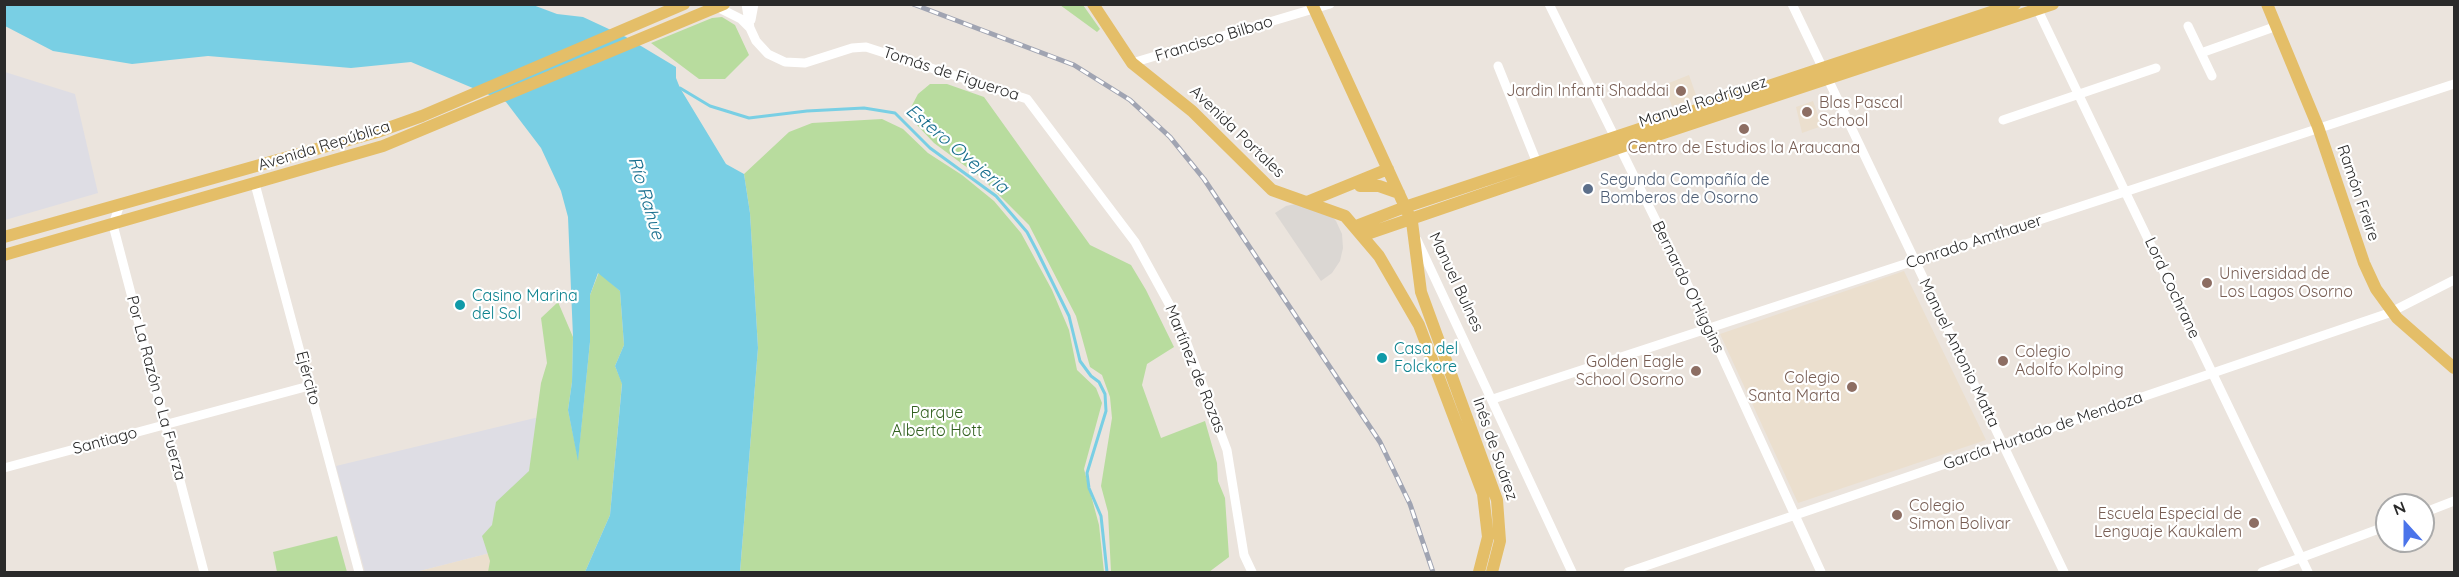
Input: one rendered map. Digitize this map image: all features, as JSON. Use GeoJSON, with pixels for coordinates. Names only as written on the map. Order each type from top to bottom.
{"type":"FeatureCollection","features":[{"type":"Feature","properties":{"kind":"main road","name":"Avenida República"},"geometry":{"type":"LineString","coordinates":[[4,237],[344,142],[442,107],[684,4]]}},
{"type":"Feature","properties":{"kind":"main road","name":"Avenida Portales"},"geometry":{"type":"LineString","coordinates":[[1093,4],[1132,63],[1187,106],[1272,190],[1339,212],[1360,230],[1379,256]]}},
{"type":"Feature","properties":{"kind":"main road","name":"Manuel Rodríguez"},"geometry":{"type":"LineString","coordinates":[[1825,74],[2015,4]]}},
{"type":"Feature","properties":{"kind":"main road","name":"Manuel Rodríguez"},"geometry":{"type":"LineString","coordinates":[[1408,212],[1825,74],[2036,7],[2053,4]]}},
{"type":"Feature","properties":{"kind":"main road","name":"Ramón Freire"},"geometry":{"type":"LineString","coordinates":[[2267,4],[2318,127],[2364,262],[2376,289],[2392,312],[2454,368]]}},
{"type":"Feature","properties":{"kind":"main road","name":"Avenida República"},"geometry":{"type":"LineString","coordinates":[[4,255],[375,149],[720,5]]}},
{"type":"Feature","properties":{"kind":"main road","name":"Manuel Bulnes"},"geometry":{"type":"LineString","coordinates":[[1313,7],[1408,212],[1415,235]]}},
{"type":"Feature","properties":{"kind":"main road","name":"Manuel Rodríguez"},"geometry":{"type":"LineString","coordinates":[[1360,230],[1537,163],[1615,142]]}},
{"type":"Feature","properties":{"kind":"main road"},"geometry":{"type":"LineString","coordinates":[[1307,202],[1388,169]]}},
{"type":"Feature","properties":{"kind":"main road"},"geometry":{"type":"LineString","coordinates":[[1339,212],[1334,204],[1336,197],[1356,187],[1379,186],[1399,193]]}},
{"type":"Feature","properties":{"kind":"main road","name":"Inés de Suárez"},"geometry":{"type":"LineString","coordinates":[[1415,235],[1421,292],[1469,440],[1488,517],[1488,537],[1479,573]]}},
{"type":"Feature","properties":{"kind":"main road","name":"Inés de Suárez"},"geometry":{"type":"LineString","coordinates":[[1379,256],[1419,325],[1500,511],[1500,541],[1492,573]]}},
{"type":"Feature","properties":{"kind":"street","name":"Tomás de Figueroa"},"geometry":{"type":"LineString","coordinates":[[746,4],[750,28]]}},
{"type":"Feature","properties":{"kind":"street"},"geometry":{"type":"LineString","coordinates":[[750,28],[754,4]]}},
{"type":"Feature","properties":{"kind":"street","name":"Francisco Bilbao"},"geometry":{"type":"LineString","coordinates":[[1132,63],[1313,7],[1330,4]]}},
{"type":"Feature","properties":{"kind":"street","name":"Bernardo O'Higgins"},"geometry":{"type":"LineString","coordinates":[[1549,4],[1615,142],[1709,328],[1821,573]]}},
{"type":"Feature","properties":{"kind":"street","name":"Manuel Antonio Matta"},"geometry":{"type":"LineString","coordinates":[[1792,4],[2064,573]]}},
{"type":"Feature","properties":{"kind":"street","name":"Tomás de Figueroa"},"geometry":{"type":"LineString","coordinates":[[720,5],[750,28],[762,49],[785,62],[805,63],[852,48],[866,47],[1027,99]]}},
{"type":"Feature","properties":{"kind":"street","name":"Lord Cochrane"},"geometry":{"type":"LineString","coordinates":[[2036,7],[2080,94],[2308,573]]}},
{"type":"Feature","properties":{"kind":"street"},"geometry":{"type":"LineString","coordinates":[[2188,26],[2212,76]]}},
{"type":"Feature","properties":{"kind":"street"},"geometry":{"type":"LineString","coordinates":[[2201,53],[2277,26]]}},
{"type":"Feature","properties":{"kind":"street"},"geometry":{"type":"LineString","coordinates":[[1498,66],[1537,163]]}},
{"type":"Feature","properties":{"kind":"street"},"geometry":{"type":"LineString","coordinates":[[2003,120],[2156,68]]}},
{"type":"Feature","properties":{"kind":"street","name":"Conrado Amthauer"},"geometry":{"type":"LineString","coordinates":[[1493,399],[2454,84]]}},
{"type":"Feature","properties":{"kind":"street","name":"Martínez de Rozas"},"geometry":{"type":"LineString","coordinates":[[1027,99],[1135,242],[1179,322],[1227,450],[1244,555],[1252,572]]}},
{"type":"Feature","properties":{"kind":"street","name":"Ejército"},"geometry":{"type":"LineString","coordinates":[[255,184],[359,573]]}},
{"type":"Feature","properties":{"kind":"street"},"geometry":{"type":"LineString","coordinates":[[113,225],[120,204]]}},
{"type":"Feature","properties":{"kind":"street","name":"Por La Razón o La Fuerza"},"geometry":{"type":"LineString","coordinates":[[113,225],[204,573]]}},
{"type":"Feature","properties":{"kind":"street","name":"Manuel Bulnes"},"geometry":{"type":"LineString","coordinates":[[1415,235],[1572,573]]}},
{"type":"Feature","properties":{"kind":"street","name":"García Hurtado de Mendoza"},"geometry":{"type":"LineString","coordinates":[[1628,573],[2392,312],[2454,280]]}},
{"type":"Feature","properties":{"kind":"street","name":"Santiago"},"geometry":{"type":"LineString","coordinates":[[4,468],[309,386]]}},
{"type":"Feature","properties":{"kind":"street"},"geometry":{"type":"LineString","coordinates":[[2435,508],[2454,501]]}},
{"type":"Feature","properties":{"kind":"street"},"geometry":{"type":"LineString","coordinates":[[2262,573],[2375,530]]}},
{"type":"Feature","properties":{"kind":"shaded area"},"geometry":{"type":"Polygon","coordinates":[[[5,72],[75,94],[98,193],[5,220],[5,72]]]}},
{"type":"Feature","properties":{"kind":"shaded area","name":"Jardin Infanti Shaddai"},"geometry":{"type":"Polygon","coordinates":[[[1689,75],[1697,98],[1672,106],[1664,85],[1689,75]]]}},
{"type":"Feature","properties":{"kind":"shaded area","name":"Blas Pascal School"},"geometry":{"type":"Polygon","coordinates":[[[1813,101],[1822,126],[1802,133],[1796,107],[1813,101]]]}},
{"type":"Feature","properties":{"kind":"shaded area"},"geometry":{"type":"Polygon","coordinates":[[[1300,203],[1327,211],[1336,221],[1342,234],[1343,248],[1340,261],[1332,273],[1321,281],[1275,213],[1286,206],[1300,203]]]}},
{"type":"Feature","properties":{"kind":"shaded area","name":"Colegio Santa Marta"},"geometry":{"type":"Polygon","coordinates":[[[1904,271],[1986,440],[1798,503],[1720,334],[1904,271]]]}},
{"type":"Feature","properties":{"kind":"shaded area"},"geometry":{"type":"Polygon","coordinates":[[[568,410],[578,461],[506,549],[416,572],[365,572],[336,466],[568,410]]]}},
{"type":"Feature","properties":{"kind":"shaded area"},"geometry":{"type":"Polygon","coordinates":[[[506,549],[497,572],[416,572],[506,549]]]}},
{"type":"Feature","properties":{"kind":"green space"},"geometry":{"type":"Polygon","coordinates":[[[1060,5],[1083,5],[1100,29],[1097,32],[1060,5]]]}},
{"type":"Feature","properties":{"kind":"green space"},"geometry":{"type":"Polygon","coordinates":[[[722,17],[735,25],[749,55],[725,79],[699,79],[651,43],[712,18],[722,17]]]}},
{"type":"Feature","properties":{"kind":"green space"},"geometry":{"type":"Polygon","coordinates":[[[930,84],[947,84],[984,97],[1090,245],[1131,265],[1146,290],[1174,347],[1147,364],[1142,385],[1161,438],[1205,421],[1217,463],[1218,481],[1225,498],[1229,557],[1209,572],[1111,572],[1108,512],[1101,486],[1112,418],[1110,397],[1102,375],[1090,367],[1076,316],[1029,225],[984,180],[934,143],[917,125],[909,111],[918,94],[930,84]]]}},
{"type":"Feature","properties":{"kind":"green space","name":"Parque Alberto Hott"},"geometry":{"type":"Polygon","coordinates":[[[882,119],[903,129],[928,153],[962,175],[994,201],[1021,233],[1052,290],[1069,330],[1077,370],[1096,388],[1102,403],[1084,469],[1099,525],[1104,572],[740,572],[758,348],[750,213],[744,174],[789,132],[812,123],[882,119]]]}},
{"type":"Feature","properties":{"kind":"green space"},"geometry":{"type":"Polygon","coordinates":[[[599,272],[620,291],[624,345],[615,366],[622,383],[610,515],[585,572],[488,572],[490,561],[482,536],[492,525],[496,502],[529,471],[541,383],[547,363],[541,318],[558,302],[573,337],[572,382],[568,410],[578,458],[590,342],[590,295],[599,272]]]}},
{"type":"Feature","properties":{"kind":"green space"},"geometry":{"type":"Polygon","coordinates":[[[337,536],[347,572],[277,572],[273,552],[337,536]]]}},
{"type":"Feature","properties":{"kind":"water","name":"Río Rahue"},"geometry":{"type":"Polygon","coordinates":[[[4,5],[533,5],[557,14],[583,17],[626,37],[676,67],[676,78],[680,88],[726,164],[744,174],[750,213],[758,348],[740,572],[585,572],[610,515],[622,384],[615,366],[624,345],[620,291],[598,273],[590,295],[590,342],[578,461],[568,410],[572,382],[573,337],[568,217],[561,191],[541,148],[506,102],[411,62],[351,68],[208,56],[132,64],[53,51],[5,26],[4,5]]]}},
{"type":"Feature","properties":{"kind":"waterway","name":"Estero Ovejeria"},"geometry":{"type":"LineString","coordinates":[[680,88],[710,106],[749,118],[807,111],[864,108],[895,113],[930,148],[996,196],[1027,232],[1069,316],[1080,361],[1091,376],[1099,382],[1105,394],[1106,411],[1087,473],[1089,488],[1101,516],[1107,572]]}},
{"type":"Feature","properties":{"kind":"railway"},"geometry":{"type":"LineString","coordinates":[[913,4],[1074,65],[1130,100],[1170,137],[1204,179],[1380,442],[1410,504],[1433,572]]}},
{"type":"Feature","properties":{"kind":"place","name":"Jardin Infanti Shaddai"},"geometry":{"type":"Point","coordinates":[1681,91]}},
{"type":"Feature","properties":{"kind":"place","name":"Blas Pascal School"},"geometry":{"type":"Point","coordinates":[1807,112]}},
{"type":"Feature","properties":{"kind":"place","name":"Centro de Estudios la Araucana"},"geometry":{"type":"Point","coordinates":[1744,129]}},
{"type":"Feature","properties":{"kind":"place","name":"Segunda Compañía de Bomberos de Osorno"},"geometry":{"type":"Point","coordinates":[1588,189]}},
{"type":"Feature","properties":{"kind":"place","name":"Universidad de Los Lagos Osorno"},"geometry":{"type":"Point","coordinates":[2207,283]}},
{"type":"Feature","properties":{"kind":"place","name":"Casino Marina del Sol"},"geometry":{"type":"Point","coordinates":[460,305]}},
{"type":"Feature","properties":{"kind":"place","name":"Casa del Folckore"},"geometry":{"type":"Point","coordinates":[1382,358]}},
{"type":"Feature","properties":{"kind":"place","name":"Colegio Adolfo Kolping"},"geometry":{"type":"Point","coordinates":[2003,361]}},
{"type":"Feature","properties":{"kind":"place","name":"Golden Eagle School Osorno"},"geometry":{"type":"Point","coordinates":[1696,371]}},
{"type":"Feature","properties":{"kind":"place","name":"Colegio Santa Marta"},"geometry":{"type":"Point","coordinates":[1852,387]}},
{"type":"Feature","properties":{"kind":"place","name":"Colegio Simon Bolivar"},"geometry":{"type":"Point","coordinates":[1897,515]}},
{"type":"Feature","properties":{"kind":"place","name":"Escuela Especial de Lenguaje Kaukalem"},"geometry":{"type":"Point","coordinates":[2254,523]}}]}
